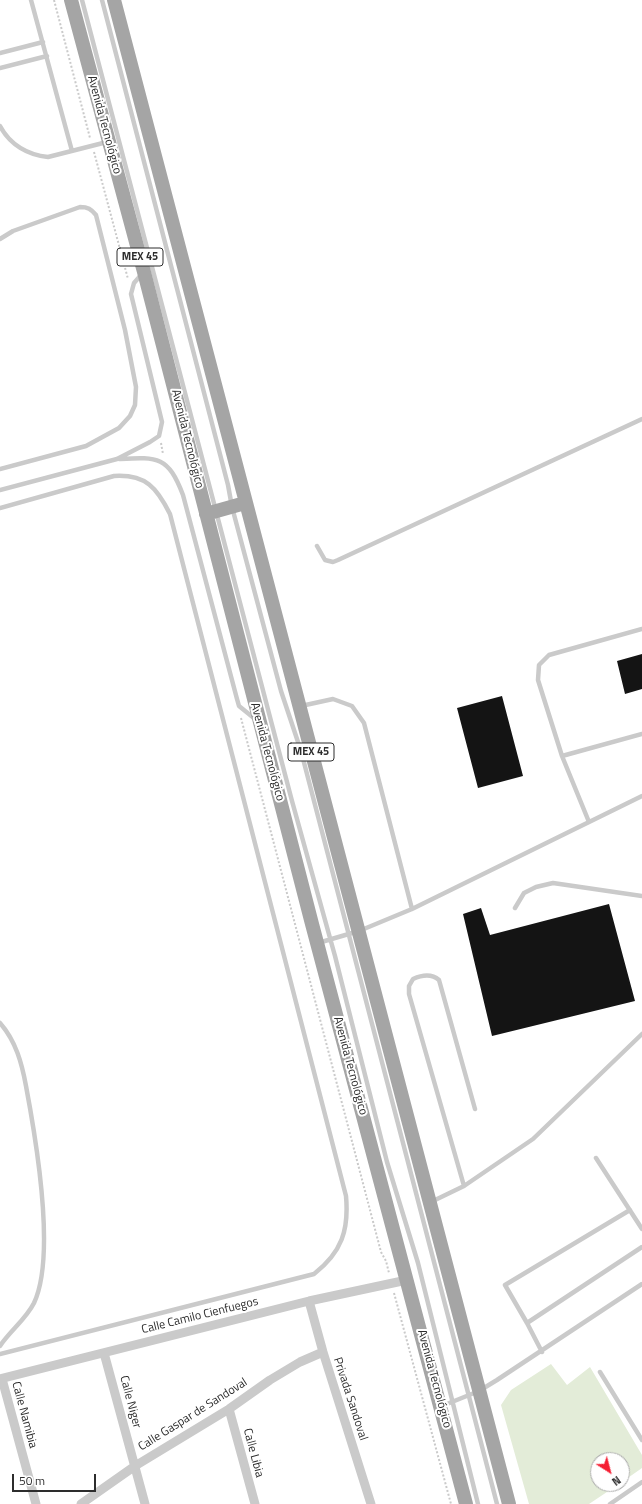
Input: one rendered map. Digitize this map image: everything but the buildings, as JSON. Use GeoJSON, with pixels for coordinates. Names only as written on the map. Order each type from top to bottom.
{"type":"FeatureCollection","features":[{"type":"Feature","properties":{"kind":"main road","name":"Avenida Tecnológico"},"geometry":{"type":"LineString","coordinates":[[71,0],[211,513],[259,722],[324,942],[407,1280],[447,1404],[466,1504]]}},
{"type":"Feature","properties":{"kind":"main road","name":"MEX 45"},"geometry":{"type":"LineString","coordinates":[[114,0],[239,505],[299,706],[354,933],[431,1202],[474,1394],[509,1504]]}},
{"type":"Feature","properties":{"kind":"main road"},"geometry":{"type":"LineString","coordinates":[[211,513],[239,505]]}},
{"type":"Feature","properties":{"kind":"street","name":"Calle Camilo Cienfuegos"},"geometry":{"type":"LineString","coordinates":[[1,1379],[309,1302],[407,1280]]}},
{"type":"Feature","properties":{"kind":"street","name":"Privada Sandoval"},"geometry":{"type":"LineString","coordinates":[[309,1302],[323,1352],[371,1504]]}},
{"type":"Feature","properties":{"kind":"street","name":"Calle Gaspar de Sandoval"},"geometry":{"type":"LineString","coordinates":[[81,1504],[135,1466],[229,1409],[270,1380],[300,1362],[323,1352]]}},
{"type":"Feature","properties":{"kind":"street","name":"Calle Niger"},"geometry":{"type":"LineString","coordinates":[[104,1353],[145,1504]]}},
{"type":"Feature","properties":{"kind":"street","name":"Calle Namibia"},"geometry":{"type":"LineString","coordinates":[[1,1379],[36,1504]]}},
{"type":"Feature","properties":{"kind":"street","name":"Calle Libia"},"geometry":{"type":"LineString","coordinates":[[229,1409],[255,1504]]}},
{"type":"Feature","properties":{"kind":"lane"},"geometry":{"type":"LineString","coordinates":[[32,0],[72,151]]}},
{"type":"Feature","properties":{"kind":"lane"},"geometry":{"type":"LineString","coordinates":[[82,0],[211,513],[292,800],[324,942],[387,1162],[418,1263],[447,1404],[478,1504]]}},
{"type":"Feature","properties":{"kind":"lane"},"geometry":{"type":"LineString","coordinates":[[102,0],[228,485],[239,505],[281,691],[301,751],[354,933],[474,1394],[497,1504]]}},
{"type":"Feature","properties":{"kind":"lane"},"geometry":{"type":"LineString","coordinates":[[0,53],[43,42]]}},
{"type":"Feature","properties":{"kind":"lane"},"geometry":{"type":"LineString","coordinates":[[0,68],[47,56]]}},
{"type":"Feature","properties":{"kind":"lane"},"geometry":{"type":"LineString","coordinates":[[0,126],[12,142],[29,152],[48,156],[109,142]]}},
{"type":"Feature","properties":{"kind":"lane"},"geometry":{"type":"LineString","coordinates":[[0,239],[13,231],[80,207],[92,210],[96,215],[125,330],[136,396],[130,416],[119,428],[103,438],[86,446],[0,469]]}},
{"type":"Feature","properties":{"kind":"lane"},"geometry":{"type":"LineString","coordinates":[[0,490],[117,459],[159,436],[162,422],[131,294],[134,284],[144,272]]}},
{"type":"Feature","properties":{"kind":"lane"},"geometry":{"type":"LineString","coordinates":[[317,546],[325,560],[333,562],[642,419]]}},
{"type":"Feature","properties":{"kind":"lane"},"geometry":{"type":"LineString","coordinates":[[117,459],[156,459],[170,468],[176,476],[183,495],[239,706],[259,722]]}},
{"type":"Feature","properties":{"kind":"lane"},"geometry":{"type":"LineString","coordinates":[[0,508],[114,476],[140,478],[150,485],[161,497],[167,508],[346,1196],[347,1213],[345,1234],[338,1249],[326,1265],[314,1274],[0,1354]]}},
{"type":"Feature","properties":{"kind":"lane"},"geometry":{"type":"LineString","coordinates":[[589,822],[562,756],[538,680],[539,665],[549,655],[642,629]]}},
{"type":"Feature","properties":{"kind":"lane"},"geometry":{"type":"LineString","coordinates":[[299,706],[333,698],[352,706],[364,723],[412,909]]}},
{"type":"Feature","properties":{"kind":"lane"},"geometry":{"type":"LineString","coordinates":[[562,756],[642,734]]}},
{"type":"Feature","properties":{"kind":"lane"},"geometry":{"type":"LineString","coordinates":[[324,942],[354,933],[412,909],[642,796]]}},
{"type":"Feature","properties":{"kind":"lane"},"geometry":{"type":"LineString","coordinates":[[515,908],[524,893],[536,887],[553,883],[642,896]]}},
{"type":"Feature","properties":{"kind":"lane"},"geometry":{"type":"LineString","coordinates":[[464,1186],[409,994],[409,986],[413,979],[426,975],[434,975],[438,980],[475,1109]]}},
{"type":"Feature","properties":{"kind":"lane"},"geometry":{"type":"LineString","coordinates":[[0,1023],[11,1039],[19,1056],[27,1093],[41,1197],[44,1260],[39,1290],[33,1304],[0,1346]]}},
{"type":"Feature","properties":{"kind":"lane"},"geometry":{"type":"LineString","coordinates":[[431,1202],[464,1186],[533,1139],[642,1034]]}},
{"type":"Feature","properties":{"kind":"lane"},"geometry":{"type":"LineString","coordinates":[[596,1158],[642,1229]]}},
{"type":"Feature","properties":{"kind":"lane"},"geometry":{"type":"LineString","coordinates":[[542,1352],[505,1285],[630,1210]]}},
{"type":"Feature","properties":{"kind":"lane"},"geometry":{"type":"LineString","coordinates":[[527,1323],[642,1247]]}},
{"type":"Feature","properties":{"kind":"lane"},"geometry":{"type":"LineString","coordinates":[[447,1404],[474,1394],[542,1352],[642,1284]]}},
{"type":"Feature","properties":{"kind":"lane"},"geometry":{"type":"LineString","coordinates":[[600,1372],[642,1440]]}},
{"type":"Feature","properties":{"kind":"lane"},"geometry":{"type":"LineString","coordinates":[[610,1504],[642,1482]]}},
{"type":"Feature","properties":{"kind":"path"},"geometry":{"type":"LineString","coordinates":[[159,436],[164,464]]}},
{"type":"Feature","properties":{"kind":"path"},"geometry":{"type":"LineString","coordinates":[[239,706],[381,1252],[386,1260],[451,1504]]}},
{"type":"Feature","properties":{"kind":"green space"},"geometry":{"type":"Polygon","coordinates":[[[551,1364],[567,1385],[590,1367],[642,1455],[642,1468],[630,1476],[630,1452],[590,1452],[590,1492],[607,1492],[589,1504],[529,1504],[501,1405],[511,1390],[551,1364]]]}}]}
